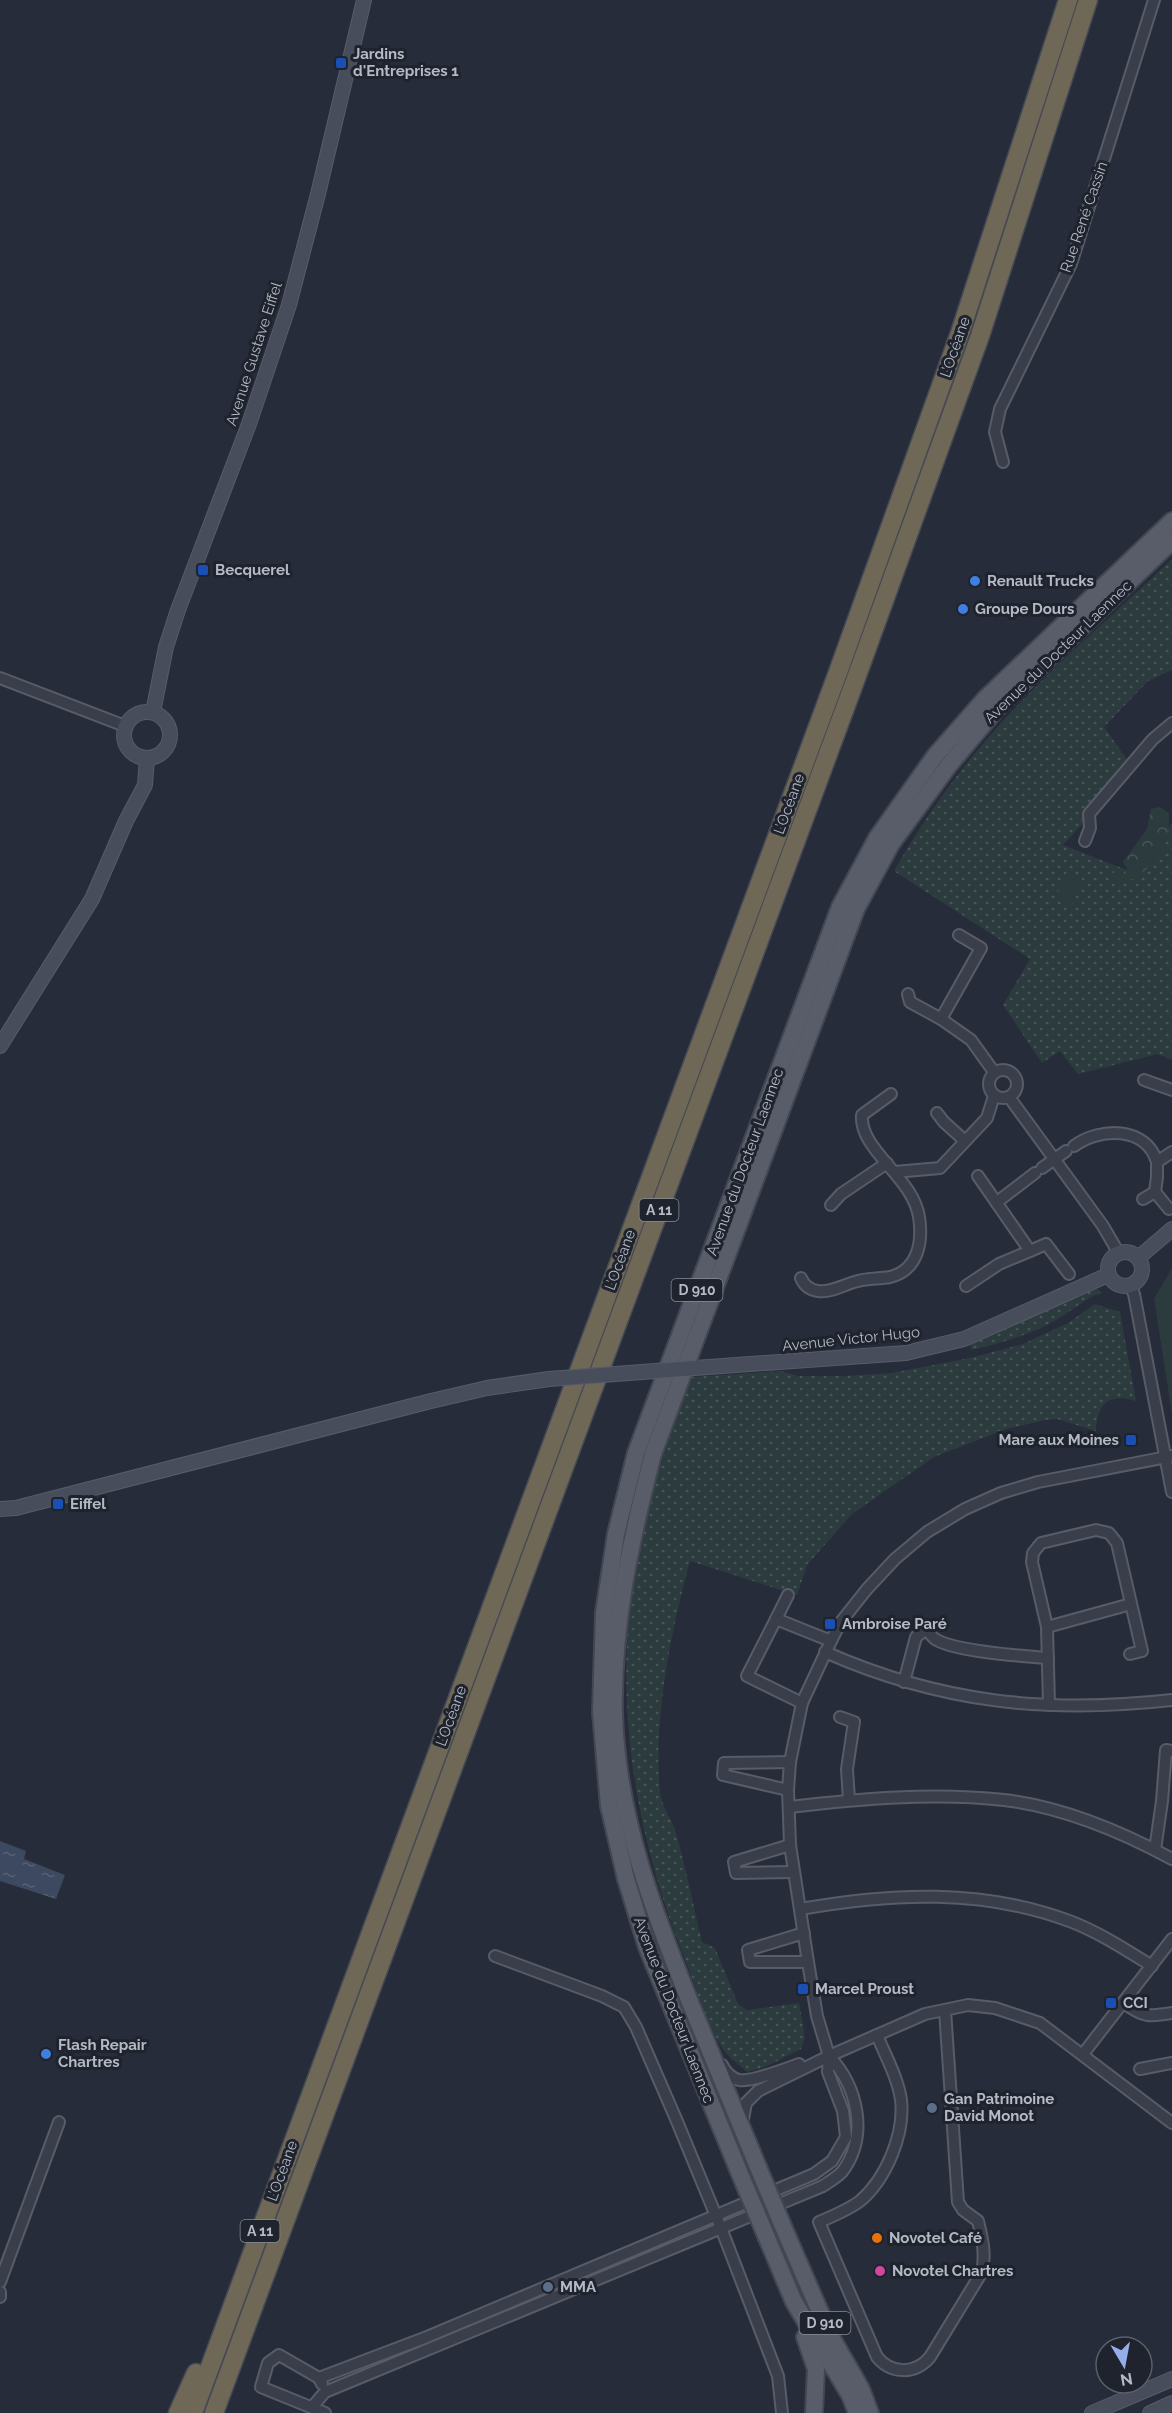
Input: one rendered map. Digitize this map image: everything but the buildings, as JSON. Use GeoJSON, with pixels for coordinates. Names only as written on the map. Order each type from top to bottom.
{"type":"FeatureCollection","features":[{"type":"Feature","properties":{"kind":"highway","name":"L’Océane"},"geometry":{"type":"LineString","coordinates":[[193,2413],[837,675],[960,333],[1068,0]]}},
{"type":"Feature","properties":{"kind":"highway","name":"L’Océane"},"geometry":{"type":"LineString","coordinates":[[214,2413],[855,681],[980,336],[1088,0]]}},
{"type":"Feature","properties":{"kind":"highway"},"geometry":{"type":"LineString","coordinates":[[178,2413],[197,2369],[218,2345]]}},
{"type":"Feature","properties":{"kind":"main road","name":"Avenue Gustave Eiffel"},"geometry":{"type":"LineString","coordinates":[[153,712],[166,647],[177,610],[249,424],[289,305],[364,0]]}},
{"type":"Feature","properties":{"kind":"main road","name":"Avenue du Docteur Laennec"},"geometry":{"type":"LineString","coordinates":[[857,2413],[850,2395],[794,2302],[647,1947],[626,1879],[609,1806],[601,1712],[604,1613],[616,1534],[636,1453],[840,907],[877,838],[935,756],[985,699],[1172,521]]}},
{"type":"Feature","properties":{"kind":"main road","name":"Avenue du Docteur Laennec"},"geometry":{"type":"LineString","coordinates":[[870,2413],[861,2389],[826,2325],[784,2231],[664,1940],[637,1854],[624,1803],[614,1714],[619,1613],[633,1534],[653,1454],[856,909],[891,844],[949,765],[997,708],[1172,541]]}},
{"type":"Feature","properties":{"kind":"main road"},"geometry":{"type":"LineString","coordinates":[[146,711],[153,712],[166,720],[170,727],[170,742],[161,754],[147,758],[133,753],[128,748],[123,733],[125,726],[134,715],[146,711]]}},
{"type":"Feature","properties":{"kind":"main road"},"geometry":{"type":"LineString","coordinates":[[0,1046],[92,899],[145,784],[147,758]]}},
{"type":"Feature","properties":{"kind":"main road"},"geometry":{"type":"LineString","coordinates":[[1138,1257],[1172,1229]]}},
{"type":"Feature","properties":{"kind":"main road"},"geometry":{"type":"LineString","coordinates":[[1118,1252],[1129,1252],[1138,1257],[1142,1268],[1141,1273],[1130,1285],[1120,1285],[1108,1275],[1110,1259],[1118,1252]]}},
{"type":"Feature","properties":{"kind":"main road","name":"Avenue Victor Hugo"},"geometry":{"type":"LineString","coordinates":[[16,1508],[487,1388],[549,1379],[906,1353],[955,1342],[1108,1275]]}},
{"type":"Feature","properties":{"kind":"main road"},"geometry":{"type":"LineString","coordinates":[[0,1509],[16,1508]]}},
{"type":"Feature","properties":{"kind":"main road"},"geometry":{"type":"LineString","coordinates":[[0,1516],[16,1508]]}},
{"type":"Feature","properties":{"kind":"main road","name":"D 910"},"geometry":{"type":"LineString","coordinates":[[794,2302],[816,2369],[814,2413]]}},
{"type":"Feature","properties":{"kind":"main road"},"geometry":{"type":"LineString","coordinates":[[1092,2413],[1172,2379]]}},
{"type":"Feature","properties":{"kind":"main road"},"geometry":{"type":"LineString","coordinates":[[1150,2413],[1172,2403]]}},
{"type":"Feature","properties":{"kind":"street","name":"Rue René Cassin"},"geometry":{"type":"LineString","coordinates":[[1003,462],[995,432],[1000,409],[1071,264],[1154,0]]}},
{"type":"Feature","properties":{"kind":"street"},"geometry":{"type":"LineString","coordinates":[[0,678],[125,726]]}},
{"type":"Feature","properties":{"kind":"street"},"geometry":{"type":"LineString","coordinates":[[1085,841],[1090,828],[1089,813],[1153,739],[1172,723]]}},
{"type":"Feature","properties":{"kind":"street"},"geometry":{"type":"LineString","coordinates":[[941,1019],[981,948],[959,935]]}},
{"type":"Feature","properties":{"kind":"street"},"geometry":{"type":"LineString","coordinates":[[908,994],[910,1002],[941,1019],[971,1040],[994,1072]]}},
{"type":"Feature","properties":{"kind":"street"},"geometry":{"type":"LineString","coordinates":[[1004,1069],[1016,1078],[1017,1087],[1009,1097],[999,1098],[991,1092],[988,1081],[994,1072],[1004,1069]]}},
{"type":"Feature","properties":{"kind":"street"},"geometry":{"type":"LineString","coordinates":[[1144,1080],[1172,1090]]}},
{"type":"Feature","properties":{"kind":"street"},"geometry":{"type":"LineString","coordinates":[[801,1278],[804,1284],[816,1292],[829,1291],[860,1280],[892,1276],[912,1262],[920,1249],[919,1218],[916,1205],[902,1179],[868,1140],[861,1125],[862,1115],[891,1094]]}},
{"type":"Feature","properties":{"kind":"street"},"geometry":{"type":"LineString","coordinates":[[895,1172],[940,1168],[987,1118],[994,1096]]}},
{"type":"Feature","properties":{"kind":"street"},"geometry":{"type":"LineString","coordinates":[[1009,1097],[1118,1252]]}},
{"type":"Feature","properties":{"kind":"street"},"geometry":{"type":"LineString","coordinates":[[937,1113],[965,1141]]}},
{"type":"Feature","properties":{"kind":"street"},"geometry":{"type":"LineString","coordinates":[[997,1202],[1070,1148],[1098,1133],[1127,1135],[1142,1140],[1154,1151],[1157,1162],[1155,1192],[1168,1209]]}},
{"type":"Feature","properties":{"kind":"street"},"geometry":{"type":"LineString","coordinates":[[1157,1162],[1172,1152]]}},
{"type":"Feature","properties":{"kind":"street"},"geometry":{"type":"LineString","coordinates":[[831,1205],[841,1194],[887,1163]]}},
{"type":"Feature","properties":{"kind":"street"},"geometry":{"type":"LineString","coordinates":[[978,1176],[1030,1251]]}},
{"type":"Feature","properties":{"kind":"street"},"geometry":{"type":"LineString","coordinates":[[1143,1199],[1155,1192]]}},
{"type":"Feature","properties":{"kind":"street"},"geometry":{"type":"LineString","coordinates":[[966,1286],[999,1264],[1046,1244],[1069,1274]]}},
{"type":"Feature","properties":{"kind":"street"},"geometry":{"type":"LineString","coordinates":[[1130,1285],[1169,1456],[1172,1492]]}},
{"type":"Feature","properties":{"kind":"street"},"geometry":{"type":"LineString","coordinates":[[319,2378],[427,2337],[814,2174],[832,2161],[846,2137],[843,2111],[828,2072],[829,2056],[817,2016],[790,1845],[788,1790],[790,1762],[802,1703],[825,1652],[840,1623],[895,1559],[927,1532],[965,1509],[1001,1493],[1038,1482],[1169,1456]]}},
{"type":"Feature","properties":{"kind":"street"},"geometry":{"type":"LineString","coordinates":[[1049,1705],[1047,1627],[1032,1562],[1033,1553],[1041,1543],[1096,1530],[1109,1533],[1117,1543],[1142,1651],[1130,1654]]}},
{"type":"Feature","properties":{"kind":"street"},"geometry":{"type":"LineString","coordinates":[[788,1595],[747,1676],[802,1703]]}},
{"type":"Feature","properties":{"kind":"street"},"geometry":{"type":"LineString","coordinates":[[1047,1627],[1131,1604]]}},
{"type":"Feature","properties":{"kind":"street"},"geometry":{"type":"LineString","coordinates":[[776,1619],[831,1641]]}},
{"type":"Feature","properties":{"kind":"street"},"geometry":{"type":"LineString","coordinates":[[904,1682],[916,1637],[926,1629],[936,1639],[948,1644],[984,1652],[1048,1658]]}},
{"type":"Feature","properties":{"kind":"street"},"geometry":{"type":"LineString","coordinates":[[825,1652],[860,1668],[937,1692],[992,1702],[1089,1707],[1172,1700]]}},
{"type":"Feature","properties":{"kind":"street"},"geometry":{"type":"LineString","coordinates":[[840,1717],[854,1722],[847,1769],[849,1800]]}},
{"type":"Feature","properties":{"kind":"street"},"geometry":{"type":"LineString","coordinates":[[1155,1850],[1166,1750],[1172,1751]]}},
{"type":"Feature","properties":{"kind":"street"},"geometry":{"type":"LineString","coordinates":[[788,1790],[723,1775],[724,1763],[790,1762]]}},
{"type":"Feature","properties":{"kind":"street"},"geometry":{"type":"LineString","coordinates":[[789,1807],[849,1800],[924,1797],[1006,1800],[1081,1818],[1115,1831],[1172,1859]]}},
{"type":"Feature","properties":{"kind":"street"},"geometry":{"type":"LineString","coordinates":[[790,1845],[734,1862],[736,1873],[794,1872]]}},
{"type":"Feature","properties":{"kind":"street"},"geometry":{"type":"LineString","coordinates":[[800,1909],[892,1897],[958,1896],[996,1901],[1034,1909],[1073,1922],[1110,1940],[1152,1966]]}},
{"type":"Feature","properties":{"kind":"street"},"geometry":{"type":"LineString","coordinates":[[804,1933],[748,1950],[750,1962],[808,1962]]}},
{"type":"Feature","properties":{"kind":"street"},"geometry":{"type":"LineString","coordinates":[[1083,2054],[1172,1939]]}},
{"type":"Feature","properties":{"kind":"street"},"geometry":{"type":"LineString","coordinates":[[495,1956],[603,1996],[624,2007],[640,2037],[721,2228],[778,2376],[782,2413]]}},
{"type":"Feature","properties":{"kind":"street"},"geometry":{"type":"LineString","coordinates":[[683,1984],[725,2072],[739,2080],[754,2078],[829,2056]]}},
{"type":"Feature","properties":{"kind":"street"},"geometry":{"type":"LineString","coordinates":[[1124,2003],[1137,2013],[1152,2016],[1172,2013]]}},
{"type":"Feature","properties":{"kind":"street"},"geometry":{"type":"LineString","coordinates":[[741,2126],[746,2103],[758,2091],[829,2056],[925,2014],[968,2005],[995,2008],[1040,2023],[1172,2123]]}},
{"type":"Feature","properties":{"kind":"street"},"geometry":{"type":"LineString","coordinates":[[876,2035],[901,2100],[899,2127],[890,2159],[877,2181],[860,2200],[819,2222],[877,2357],[885,2367],[897,2370],[924,2364],[930,2357],[982,2272],[984,2263],[985,2248],[978,2220],[963,2210],[958,2202],[945,2010]]}},
{"type":"Feature","properties":{"kind":"street"},"geometry":{"type":"LineString","coordinates":[[312,2407],[325,2392],[338,2386],[823,2186],[841,2173],[855,2149],[858,2117],[850,2088],[840,2068],[829,2056]]}},
{"type":"Feature","properties":{"kind":"street"},"geometry":{"type":"LineString","coordinates":[[1140,2069],[1172,2063]]}},
{"type":"Feature","properties":{"kind":"street"},"geometry":{"type":"LineString","coordinates":[[0,2282],[59,2122]]}},
{"type":"Feature","properties":{"kind":"street"},"geometry":{"type":"LineString","coordinates":[[325,2392],[319,2378],[279,2355],[267,2363],[261,2386],[325,2413]]}},
{"type":"Feature","properties":{"kind":"street"},"geometry":{"type":"LineString","coordinates":[[332,2373],[338,2386]]}},
{"type":"Feature","properties":{"kind":"green space"},"geometry":{"type":"Polygon","coordinates":[[[1172,559],[1172,670],[1148,681],[1104,727],[1133,768],[1063,845],[1132,872],[1172,823],[1172,1060],[1158,1054],[1078,1074],[1060,1051],[1042,1063],[1003,1005],[1030,959],[894,871],[940,799],[994,731],[1068,655],[1172,559]]]}},
{"type":"Feature","properties":{"kind":"green space"},"geometry":{"type":"Polygon","coordinates":[[[1160,807],[1169,813],[1169,826],[1164,847],[1159,856],[1144,871],[1123,884],[1105,876],[1103,871],[1105,869],[1125,874],[1127,868],[1123,862],[1147,829],[1151,809],[1160,807]]]}},
{"type":"Feature","properties":{"kind":"green space"},"geometry":{"type":"Polygon","coordinates":[[[1070,871],[1082,878],[1072,904],[1069,905],[1057,900],[1056,897],[1066,873],[1070,871]]]}},
{"type":"Feature","properties":{"kind":"green space"},"geometry":{"type":"Polygon","coordinates":[[[1172,1268],[1172,1414],[1154,1299],[1172,1268]]]}},
{"type":"Feature","properties":{"kind":"green space"},"geometry":{"type":"Polygon","coordinates":[[[1098,1289],[1101,1293],[1040,1328],[1006,1341],[971,1350],[970,1342],[1083,1293],[1098,1289]]]}},
{"type":"Feature","properties":{"kind":"green space"},"geometry":{"type":"Polygon","coordinates":[[[1095,1304],[1120,1312],[1136,1401],[1118,1398],[1106,1402],[1099,1413],[1096,1431],[1057,1419],[1045,1420],[1006,1429],[934,1457],[852,1514],[807,1565],[797,1595],[690,1561],[670,1646],[661,1706],[658,1764],[661,1797],[675,1830],[702,1942],[715,1948],[738,2004],[747,2010],[799,2003],[805,2038],[801,2049],[765,2067],[747,2072],[727,2054],[714,2033],[668,1912],[643,1826],[629,1738],[627,1649],[634,1575],[653,1489],[691,1377],[781,1371],[798,1376],[892,1373],[970,1358],[1023,1344],[1068,1323],[1095,1304]]]}},
{"type":"Feature","properties":{"kind":"water"},"geometry":{"type":"Polygon","coordinates":[[[0,1841],[26,1851],[24,1859],[65,1875],[56,1899],[0,1881],[0,1841]]]}},
{"type":"Feature","properties":{"kind":"place","name":"Jardins d'Entreprises 1"},"geometry":{"type":"Point","coordinates":[341,63]}},
{"type":"Feature","properties":{"kind":"place","name":"Becquerel"},"geometry":{"type":"Point","coordinates":[203,570]}},
{"type":"Feature","properties":{"kind":"place","name":"Renault Trucks"},"geometry":{"type":"Point","coordinates":[975,581]}},
{"type":"Feature","properties":{"kind":"place","name":"Groupe Dours"},"geometry":{"type":"Point","coordinates":[963,609]}},
{"type":"Feature","properties":{"kind":"place","name":"Mare aux Moines"},"geometry":{"type":"Point","coordinates":[1131,1440]}},
{"type":"Feature","properties":{"kind":"place","name":"Eiffel"},"geometry":{"type":"Point","coordinates":[58,1504]}},
{"type":"Feature","properties":{"kind":"place","name":"Ambroise Paré"},"geometry":{"type":"Point","coordinates":[830,1624]}},
{"type":"Feature","properties":{"kind":"place","name":"Marcel Proust"},"geometry":{"type":"Point","coordinates":[803,1989]}},
{"type":"Feature","properties":{"kind":"place","name":"CCI"},"geometry":{"type":"Point","coordinates":[1111,2003]}},
{"type":"Feature","properties":{"kind":"place","name":"Flash Repair Chartres"},"geometry":{"type":"Point","coordinates":[46,2054]}},
{"type":"Feature","properties":{"kind":"place","name":"Gan Patrimoine David Monot"},"geometry":{"type":"Point","coordinates":[932,2108]}},
{"type":"Feature","properties":{"kind":"place","name":"Novotel Café"},"geometry":{"type":"Point","coordinates":[877,2238]}},
{"type":"Feature","properties":{"kind":"place","name":"Novotel Chartres"},"geometry":{"type":"Point","coordinates":[880,2271]}},
{"type":"Feature","properties":{"kind":"place","name":"MMA"},"geometry":{"type":"Point","coordinates":[548,2287]}}]}
